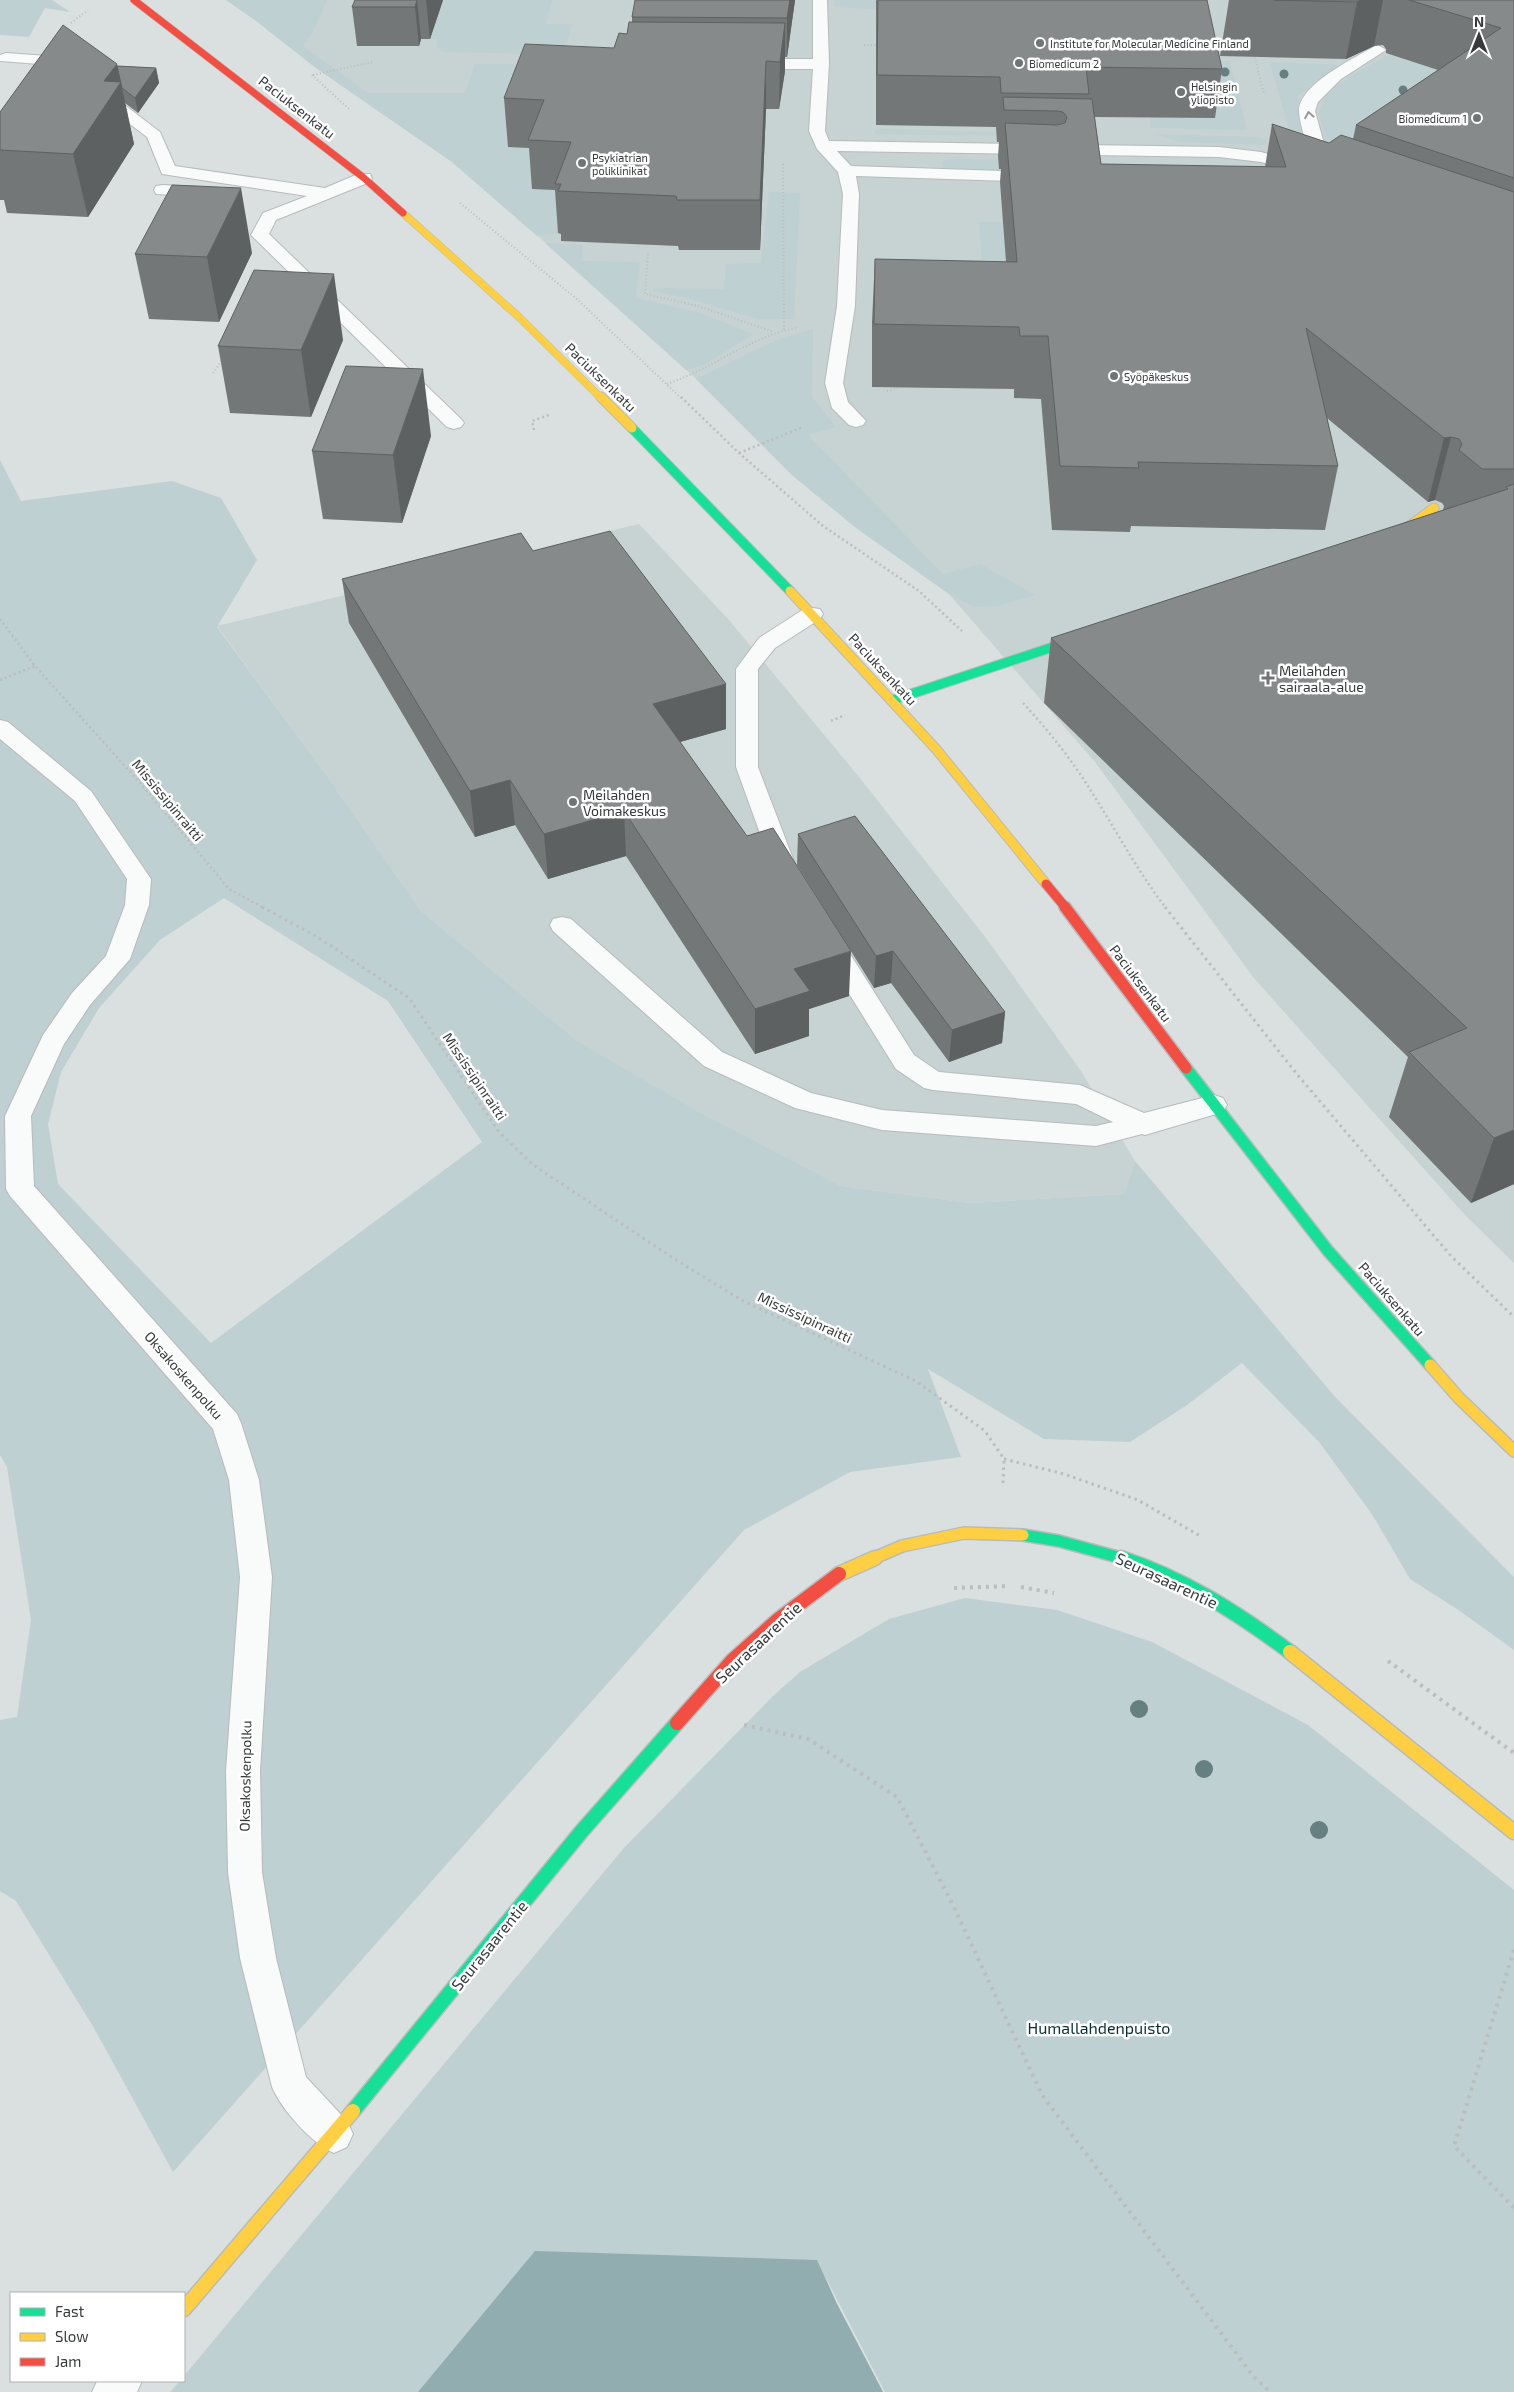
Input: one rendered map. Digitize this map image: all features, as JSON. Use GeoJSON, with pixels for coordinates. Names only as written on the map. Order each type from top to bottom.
{"type":"FeatureCollection","features":[{"type":"Feature","properties":{"kind":"main road","name":"Paciuksenkatu"},"geometry":{"type":"LineString","coordinates":[[134,0],[364,178],[476,277],[590,386],[689,485],[812,614],[936,749],[1087,934],[1214,1105],[1330,1252],[1459,1398],[1514,1451]]}},
{"type":"Feature","properties":{"kind":"main road"},"geometry":{"type":"LineString","coordinates":[[1382,542],[1399,535],[1434,508]]}},
{"type":"Feature","properties":{"kind":"main road"},"geometry":{"type":"LineString","coordinates":[[893,700],[1096,632]]}},
{"type":"Feature","properties":{"kind":"main road","name":"Seurasaarentie"},"geometry":{"type":"LineString","coordinates":[[185,2308],[334,2134],[581,1832],[733,1660],[779,1619],[839,1574],[902,1546],[964,1533],[1005,1533],[1049,1538],[1128,1559],[1210,1598],[1286,1649],[1514,1832]]}},
{"type":"Feature","properties":{"kind":"street"},"geometry":{"type":"LineString","coordinates":[[820,0],[821,64],[817,132],[823,146],[846,171],[851,194],[846,306],[834,383],[839,404],[856,421]]}},
{"type":"Feature","properties":{"kind":"street"},"geometry":{"type":"LineString","coordinates":[[823,146],[1219,152],[1246,154],[1274,160],[1313,176],[1321,162],[1307,111],[1308,105],[1319,89],[1378,50]]}},
{"type":"Feature","properties":{"kind":"street"},"geometry":{"type":"LineString","coordinates":[[6,58],[56,60],[154,135],[168,170],[324,193]]}},
{"type":"Feature","properties":{"kind":"street"},"geometry":{"type":"LineString","coordinates":[[736,64],[821,64]]}},
{"type":"Feature","properties":{"kind":"street"},"geometry":{"type":"LineString","coordinates":[[846,171],[1050,177]]}},
{"type":"Feature","properties":{"kind":"street"},"geometry":{"type":"LineString","coordinates":[[364,178],[269,217],[260,235],[454,423]]}},
{"type":"Feature","properties":{"kind":"street"},"geometry":{"type":"LineString","coordinates":[[162,190],[262,195],[324,193]]}},
{"type":"Feature","properties":{"kind":"street"},"geometry":{"type":"LineString","coordinates":[[795,886],[785,870],[747,767],[747,669],[767,643],[812,614]]}},
{"type":"Feature","properties":{"kind":"street","name":"Oksakoskenpolku"},"geometry":{"type":"LineString","coordinates":[[0,727],[84,796],[139,879],[137,905],[117,959],[81,999],[52,1041],[18,1116],[20,1190],[226,1423],[244,1480],[256,1577],[243,1771],[244,1872],[258,1958],[290,2088],[334,2134]]}},
{"type":"Feature","properties":{"kind":"street"},"geometry":{"type":"LineString","coordinates":[[816,920],[906,1062],[933,1081],[1080,1095],[1145,1125]]}},
{"type":"Feature","properties":{"kind":"street"},"geometry":{"type":"LineString","coordinates":[[562,925],[713,1060],[804,1101],[882,1120],[1096,1136],[1145,1125],[1214,1105]]}},
{"type":"Feature","properties":{"kind":"street"},"geometry":{"type":"LineString","coordinates":[[112,2392],[121,2382]]}},
{"type":"Feature","properties":{"kind":"path"},"geometry":{"type":"LineString","coordinates":[[73,20],[88,10]]}},
{"type":"Feature","properties":{"kind":"path"},"geometry":{"type":"LineString","coordinates":[[351,110],[312,75],[373,62]]}},
{"type":"Feature","properties":{"kind":"path"},"geometry":{"type":"LineString","coordinates":[[783,163],[784,330]]}},
{"type":"Feature","properties":{"kind":"path"},"geometry":{"type":"LineString","coordinates":[[455,198],[578,300],[754,466],[822,526],[919,591],[960,628],[1040,721],[1090,789],[1150,887],[1296,1073],[1451,1256],[1514,1316]]}},
{"type":"Feature","properties":{"kind":"path"},"geometry":{"type":"LineString","coordinates":[[648,254],[645,294],[698,306],[775,332]]}},
{"type":"Feature","properties":{"kind":"path"},"geometry":{"type":"LineString","coordinates":[[667,384],[688,377],[775,332],[802,327]]}},
{"type":"Feature","properties":{"kind":"path"},"geometry":{"type":"LineString","coordinates":[[213,373],[224,359]]}},
{"type":"Feature","properties":{"kind":"path"},"geometry":{"type":"LineString","coordinates":[[534,430],[532,421],[549,415]]}},
{"type":"Feature","properties":{"kind":"path","name":"Mississipinraitti"},"geometry":{"type":"LineString","coordinates":[[0,619],[34,666],[141,784],[229,889],[316,936],[409,998],[499,1132],[532,1164],[672,1258],[743,1301],[916,1381],[986,1431],[1004,1459]]}},
{"type":"Feature","properties":{"kind":"path"},"geometry":{"type":"LineString","coordinates":[[0,680],[34,666]]}},
{"type":"Feature","properties":{"kind":"path"},"geometry":{"type":"LineString","coordinates":[[946,1589],[970,1586],[1013,1586],[1057,1593]]}},
{"type":"Feature","properties":{"kind":"path"},"geometry":{"type":"LineString","coordinates":[[741,1724],[808,1739],[897,1797],[953,1905],[1042,2095],[1254,2377],[1270,2392]]}},
{"type":"Feature","properties":{"kind":"path"},"geometry":{"type":"LineString","coordinates":[[1514,1950],[1454,2146],[1514,2208]]}},
{"type":"Feature","properties":{"kind":"shaded area","name":"Meilahden sairaala-alue"},"geometry":{"type":"Polygon","coordinates":[[[226,0],[1514,0],[1514,1263],[1465,1215],[1254,978],[1095,762],[949,594],[855,527],[792,475],[696,379],[591,282],[452,162],[316,68],[255,20],[226,0]]]}},
{"type":"Feature","properties":{"kind":"shaded area"},"geometry":{"type":"Polygon","coordinates":[[[639,524],[729,620],[859,777],[986,938],[1081,1071],[1135,1161],[1126,1194],[970,1203],[841,1186],[696,1110],[576,1040],[421,911],[327,776],[217,626],[639,524]]]}},
{"type":"Feature","properties":{"kind":"green space"},"geometry":{"type":"Polygon","coordinates":[[[0,0],[52,0],[70,12],[45,8],[29,37],[0,35],[0,0]]]}},
{"type":"Feature","properties":{"kind":"green space"},"geometry":{"type":"Polygon","coordinates":[[[226,0],[327,0],[314,30],[303,46],[368,93],[465,93],[475,64],[553,64],[536,148],[575,190],[558,233],[537,236],[452,162],[316,68],[255,20],[226,0]]]}},
{"type":"Feature","properties":{"kind":"green space"},"geometry":{"type":"Polygon","coordinates":[[[443,0],[552,0],[546,24],[572,24],[566,48],[526,54],[443,52],[436,46],[437,39],[430,39],[443,0]]]}},
{"type":"Feature","properties":{"kind":"green space"},"geometry":{"type":"Polygon","coordinates":[[[835,0],[994,0],[912,11],[835,7],[835,0]]]}},
{"type":"Feature","properties":{"kind":"green space"},"geometry":{"type":"Polygon","coordinates":[[[1390,54],[1487,85],[1335,175],[1319,113],[1323,103],[1329,94],[1347,78],[1390,54]]]}},
{"type":"Feature","properties":{"kind":"green space"},"geometry":{"type":"Polygon","coordinates":[[[1203,61],[1230,61],[1247,130],[1151,128],[1150,117],[1190,118],[1203,61]]]}},
{"type":"Feature","properties":{"kind":"green space"},"geometry":{"type":"Polygon","coordinates":[[[1270,62],[1337,65],[1343,70],[1298,95],[1309,148],[1294,147],[1270,62]]]}},
{"type":"Feature","properties":{"kind":"green space"},"geometry":{"type":"Polygon","coordinates":[[[879,129],[1034,133],[1022,136],[875,134],[874,131],[879,129]]]}},
{"type":"Feature","properties":{"kind":"green space"},"geometry":{"type":"Polygon","coordinates":[[[1155,134],[1257,137],[1266,140],[1267,143],[1264,145],[1180,142],[1155,134]]]}},
{"type":"Feature","properties":{"kind":"green space"},"geometry":{"type":"Polygon","coordinates":[[[950,159],[1025,160],[1026,170],[943,169],[943,162],[950,159]]]}},
{"type":"Feature","properties":{"kind":"green space"},"geometry":{"type":"Polygon","coordinates":[[[769,192],[800,193],[794,319],[757,319],[691,299],[653,291],[653,288],[724,289],[726,264],[761,263],[769,192]]]}},
{"type":"Feature","properties":{"kind":"green space"},"geometry":{"type":"Polygon","coordinates":[[[979,222],[1003,222],[1010,310],[982,265],[979,222]]]}},
{"type":"Feature","properties":{"kind":"green space"},"geometry":{"type":"Polygon","coordinates":[[[545,243],[583,245],[581,261],[639,262],[636,298],[697,312],[753,334],[704,365],[686,370],[545,243]]]}},
{"type":"Feature","properties":{"kind":"green space"},"geometry":{"type":"Polygon","coordinates":[[[813,329],[812,397],[836,427],[808,435],[943,574],[980,564],[1035,595],[996,606],[975,607],[949,594],[855,527],[792,475],[696,379],[779,339],[813,329]]]}},
{"type":"Feature","properties":{"kind":"green space"},"geometry":{"type":"Polygon","coordinates":[[[0,460],[21,501],[172,481],[221,498],[257,560],[217,627],[327,776],[421,911],[576,1040],[696,1110],[841,1186],[970,1203],[1125,1194],[1135,1161],[1336,1398],[1514,1577],[1514,1650],[1460,1611],[1410,1579],[1372,1514],[1319,1442],[1242,1363],[1187,1405],[1130,1442],[1044,1439],[928,1369],[961,1457],[850,1472],[744,1530],[173,2172],[94,2028],[16,1901],[0,1891],[0,1720],[17,1717],[31,1620],[7,1467],[0,1455],[0,460]],[[224,898],[160,940],[99,1008],[61,1072],[48,1124],[58,1184],[211,1343],[482,1142],[388,1001],[224,898]]]}},
{"type":"Feature","properties":{"kind":"green space","name":"Humallahdenpuisto"},"geometry":{"type":"Polygon","coordinates":[[[965,1598],[1057,1610],[1152,1642],[1308,1725],[1514,1890],[1514,2392],[885,2392],[824,2274],[837,2304],[883,2392],[170,2392],[179,2382],[185,2382],[185,2375],[623,1849],[772,1697],[800,1672],[889,1619],[965,1598]]]}},
{"type":"Feature","properties":{"kind":"water"},"geometry":{"type":"Polygon","coordinates":[[[535,2251],[817,2260],[837,2304],[883,2392],[418,2392],[535,2251]]]}},
{"type":"Feature","properties":{"kind":"building"},"geometry":{"type":"Polygon","coordinates":[[[355,0],[417,0],[415,7],[352,7],[355,0]]]}},
{"type":"Feature","properties":{"kind":"building"},"geometry":{"type":"Polygon","coordinates":[[[635,0],[790,0],[787,18],[632,17],[635,0]]]}},
{"type":"Feature","properties":{"kind":"building","name":"Biomedicum 2"},"geometry":{"type":"Polygon","coordinates":[[[878,0],[1207,0],[1222,69],[1086,67],[1089,94],[1001,93],[1000,77],[877,75],[878,0]]]}},
{"type":"Feature","properties":{"kind":"building"},"geometry":{"type":"Polygon","coordinates":[[[1274,0],[1361,0],[1357,2],[1274,0]]]}},
{"type":"Feature","properties":{"kind":"building"},"geometry":{"type":"Polygon","coordinates":[[[1409,0],[1514,0],[1514,178],[1356,125],[1501,28],[1409,0]]]}},
{"type":"Feature","properties":{"kind":"building"},"geometry":{"type":"Polygon","coordinates":[[[629,22],[785,23],[780,62],[766,61],[760,200],[677,200],[676,196],[558,191],[561,184],[555,184],[571,142],[528,140],[544,100],[504,98],[525,44],[614,48],[619,33],[627,34],[629,22]]]}},
{"type":"Feature","properties":{"kind":"building"},"geometry":{"type":"Polygon","coordinates":[[[63,25],[117,64],[104,81],[121,82],[73,154],[0,150],[0,112],[63,25]]]}},
{"type":"Feature","properties":{"kind":"building"},"geometry":{"type":"Polygon","coordinates":[[[117,66],[156,68],[135,98],[122,88],[117,66]]]}},
{"type":"Feature","properties":{"kind":"building"},"geometry":{"type":"Polygon","coordinates":[[[1003,97],[1092,99],[1101,164],[1286,167],[1272,124],[1329,143],[1341,135],[1514,192],[1514,469],[1482,469],[1459,450],[1462,444],[1459,439],[1444,438],[1306,328],[1338,466],[1138,462],[1139,468],[1060,466],[1048,336],[1020,336],[1019,327],[874,324],[875,259],[1017,262],[1005,123],[1057,125],[1065,123],[1067,117],[1063,112],[1057,111],[1004,110],[1003,97]]]}},
{"type":"Feature","properties":{"kind":"building"},"geometry":{"type":"Polygon","coordinates":[[[172,185],[241,188],[207,257],[135,254],[172,185]]]}},
{"type":"Feature","properties":{"kind":"building"},"geometry":{"type":"Polygon","coordinates":[[[254,270],[334,274],[301,350],[218,346],[254,270]]]}},
{"type":"Feature","properties":{"kind":"building"},"geometry":{"type":"Polygon","coordinates":[[[346,366],[423,369],[393,455],[312,451],[346,366]]]}},
{"type":"Feature","properties":{"kind":"building"},"geometry":{"type":"Polygon","coordinates":[[[1514,484],[1514,1130],[1494,1138],[1409,1052],[1467,1028],[1051,638],[1508,489],[1506,487],[1514,484]]]}},
{"type":"Feature","properties":{"kind":"building","name":"Meilahden Voimakeskus"},"geometry":{"type":"Polygon","coordinates":[[[610,531],[726,684],[653,704],[747,836],[773,828],[851,951],[794,969],[810,991],[755,1009],[624,811],[544,834],[510,780],[470,791],[342,579],[521,533],[533,551],[610,531]]]}},
{"type":"Feature","properties":{"kind":"building"},"geometry":{"type":"Polygon","coordinates":[[[855,816],[1005,1012],[952,1030],[893,951],[876,956],[798,834],[855,816]]]}},
{"type":"Feature","properties":{"kind":"traffic: fast"},"geometry":{"type":"LineString","coordinates":[[632,428],[790,591]]}},
{"type":"Feature","properties":{"kind":"traffic: fast"},"geometry":{"type":"LineString","coordinates":[[893,700],[1086,636]]}},
{"type":"Feature","properties":{"kind":"traffic: fast"},"geometry":{"type":"LineString","coordinates":[[1186,1068],[1329,1252],[1430,1365]]}},
{"type":"Feature","properties":{"kind":"traffic: fast"},"geometry":{"type":"LineString","coordinates":[[1023,1535],[1095,1549],[1164,1575],[1230,1610],[1290,1652]]}},
{"type":"Feature","properties":{"kind":"traffic: fast"},"geometry":{"type":"LineString","coordinates":[[353,2111],[581,1832],[677,1723]]}},
{"type":"Feature","properties":{"kind":"traffic: slow"},"geometry":{"type":"LineString","coordinates":[[403,213],[520,318],[632,428]]}},
{"type":"Feature","properties":{"kind":"traffic: slow"},"geometry":{"type":"LineString","coordinates":[[1393,538],[1434,508]]}},
{"type":"Feature","properties":{"kind":"traffic: slow"},"geometry":{"type":"LineString","coordinates":[[790,591],[893,700],[936,749],[1046,884]]}},
{"type":"Feature","properties":{"kind":"traffic: slow"},"geometry":{"type":"LineString","coordinates":[[1430,1365],[1459,1398],[1514,1451]]}},
{"type":"Feature","properties":{"kind":"traffic: slow"},"geometry":{"type":"LineString","coordinates":[[839,1574],[902,1546],[964,1533],[1023,1535]]}},
{"type":"Feature","properties":{"kind":"traffic: slow"},"geometry":{"type":"LineString","coordinates":[[1290,1652],[1514,1832]]}},
{"type":"Feature","properties":{"kind":"traffic: slow"},"geometry":{"type":"LineString","coordinates":[[185,2308],[353,2111]]}},
{"type":"Feature","properties":{"kind":"traffic: jam"},"geometry":{"type":"LineString","coordinates":[[134,0],[364,178],[403,213]]}},
{"type":"Feature","properties":{"kind":"traffic: jam"},"geometry":{"type":"LineString","coordinates":[[1046,884],[1087,934],[1186,1068]]}},
{"type":"Feature","properties":{"kind":"traffic: jam"},"geometry":{"type":"LineString","coordinates":[[677,1723],[733,1660],[779,1619],[839,1574]]}},
{"type":"Feature","properties":{"kind":"place","name":"Institute for Molecular Medicine Finland"},"geometry":{"type":"Point","coordinates":[1040,43]}},
{"type":"Feature","properties":{"kind":"place","name":"Biomedicum 2"},"geometry":{"type":"Point","coordinates":[1019,63]}},
{"type":"Feature","properties":{"kind":"place","name":"Helsingin yliopisto"},"geometry":{"type":"Point","coordinates":[1181,92]}},
{"type":"Feature","properties":{"kind":"place","name":"Biomedicum 1"},"geometry":{"type":"Point","coordinates":[1477,118]}},
{"type":"Feature","properties":{"kind":"place","name":"Psykiatrian poliklinikat"},"geometry":{"type":"Point","coordinates":[582,163]}},
{"type":"Feature","properties":{"kind":"place","name":"Syöpäkeskus"},"geometry":{"type":"Point","coordinates":[1114,376]}},
{"type":"Feature","properties":{"kind":"place","name":"Meilahden sairaala-alue"},"geometry":{"type":"Point","coordinates":[1268,678]}},
{"type":"Feature","properties":{"kind":"place","name":"Meilahden Voimakeskus"},"geometry":{"type":"Point","coordinates":[573,802]}}]}
